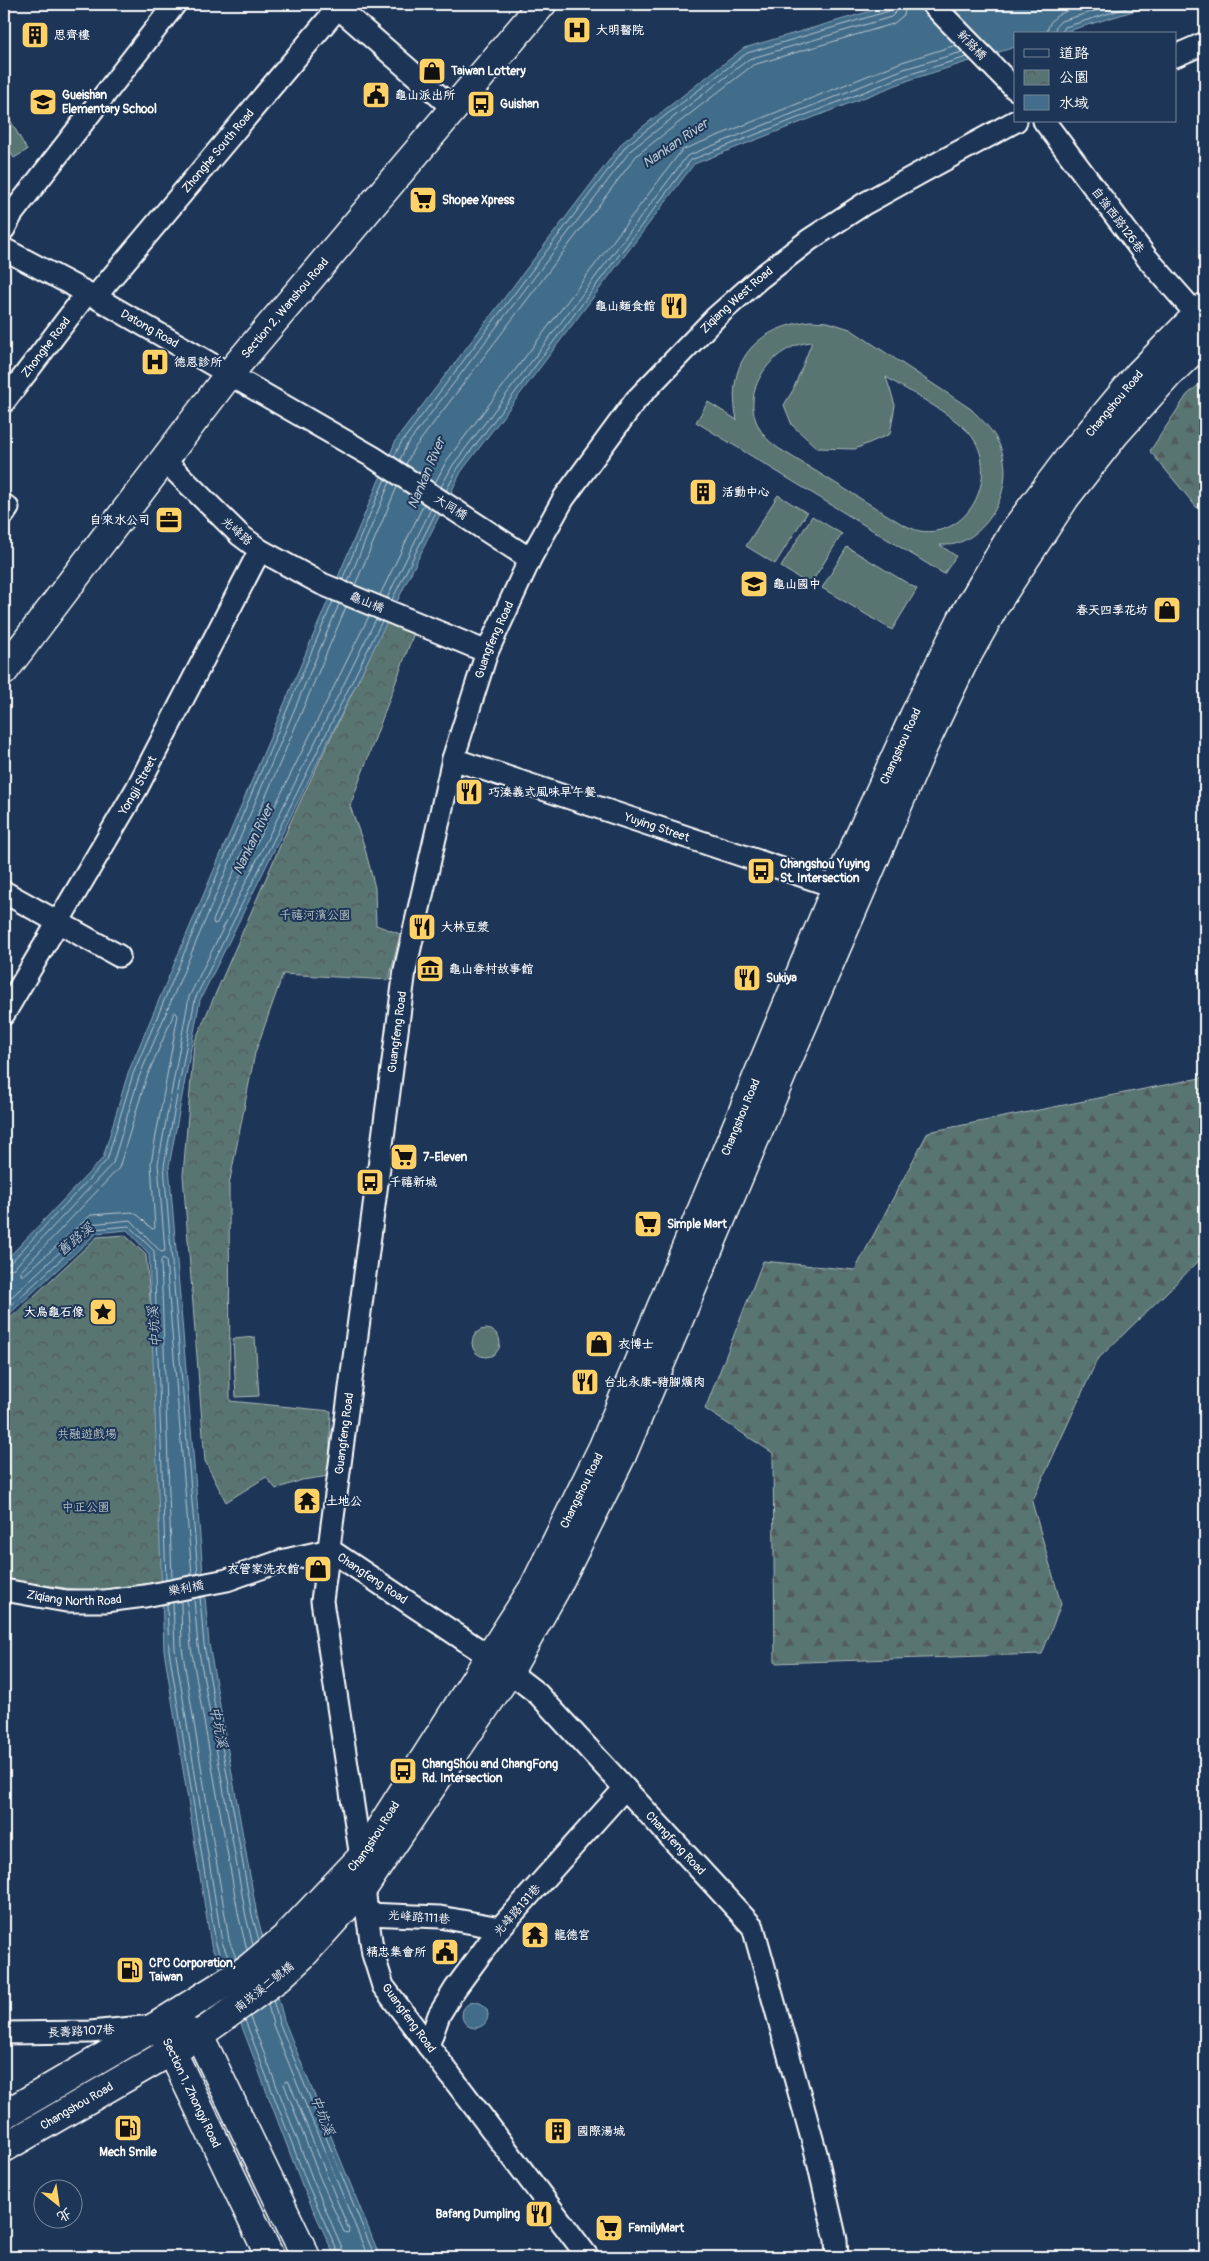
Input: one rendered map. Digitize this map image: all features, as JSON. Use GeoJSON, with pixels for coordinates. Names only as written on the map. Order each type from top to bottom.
{"type":"FeatureCollection","features":[{"type":"Feature","properties":{"kind":"main road","name":"Section 2, Wanshou Road"},"geometry":{"type":"LineString","coordinates":[[4,671],[230,374],[542,4]]}},
{"type":"Feature","properties":{"kind":"main road","name":"Changshou Road"},"geometry":{"type":"LineString","coordinates":[[294,1946],[366,1901],[500,1664],[534,1587],[603,1447],[632,1403],[848,891],[923,747],[962,665],[997,602],[1065,498],[1115,434],[1169,374],[1202,320]]}},
{"type":"Feature","properties":{"kind":"main road","name":"Changshou Road"},"geometry":{"type":"LineString","coordinates":[[294,1946],[361,1858],[500,1664]]}},
{"type":"Feature","properties":{"kind":"main road","name":"南崁溪二號橋"},"geometry":{"type":"LineString","coordinates":[[158,2025],[249,1968],[294,1946]]}},
{"type":"Feature","properties":{"kind":"main road","name":"南崁溪二號橋"},"geometry":{"type":"LineString","coordinates":[[226,2018],[278,1979],[294,1946]]}},
{"type":"Feature","properties":{"kind":"main road","name":"Changshou Road"},"geometry":{"type":"LineString","coordinates":[[4,2148],[226,2018]]}},
{"type":"Feature","properties":{"kind":"main road","name":"Section 1, Zhongyi Road"},"geometry":{"type":"LineString","coordinates":[[158,2025],[199,2035]]}},
{"type":"Feature","properties":{"kind":"main road","name":"Section 1, Zhongyi Road"},"geometry":{"type":"LineString","coordinates":[[158,2025],[270,2257]]}},
{"type":"Feature","properties":{"kind":"main road"},"geometry":{"type":"LineString","coordinates":[[4,2115],[158,2025]]}},
{"type":"Feature","properties":{"kind":"main road"},"geometry":{"type":"LineString","coordinates":[[199,2035],[306,2257]]}},
{"type":"Feature","properties":{"kind":"street"},"geometry":{"type":"LineString","coordinates":[[4,229],[12,214],[175,4]]}},
{"type":"Feature","properties":{"kind":"street","name":"新路橋"},"geometry":{"type":"LineString","coordinates":[[932,4],[1014,88]]}},
{"type":"Feature","properties":{"kind":"street"},"geometry":{"type":"LineString","coordinates":[[338,5],[454,109]]}},
{"type":"Feature","properties":{"kind":"street","name":"Zhonghe South Road"},"geometry":{"type":"LineString","coordinates":[[91,295],[338,5]]}},
{"type":"Feature","properties":{"kind":"street"},"geometry":{"type":"LineString","coordinates":[[1176,56],[1205,43]]}},
{"type":"Feature","properties":{"kind":"street","name":"Ziqiang West Road"},"geometry":{"type":"LineString","coordinates":[[530,559],[564,498],[636,400],[716,317],[760,278],[809,240],[896,186],[1014,122]]}},
{"type":"Feature","properties":{"kind":"street","name":"自強西路126巷"},"geometry":{"type":"LineString","coordinates":[[1045,122],[1147,258],[1202,320]]}},
{"type":"Feature","properties":{"kind":"street","name":"Datong Road"},"geometry":{"type":"LineString","coordinates":[[4,249],[91,295],[373,457]]}},
{"type":"Feature","properties":{"kind":"street","name":"Zhonghe Road"},"geometry":{"type":"LineString","coordinates":[[4,402],[91,295]]}},
{"type":"Feature","properties":{"kind":"street","name":"大同橋"},"geometry":{"type":"LineString","coordinates":[[373,457],[530,559]]}},
{"type":"Feature","properties":{"kind":"street","name":"光峰路"},"geometry":{"type":"LineString","coordinates":[[164,460],[240,535],[260,550],[324,584]]}},
{"type":"Feature","properties":{"kind":"street","name":"Yongji Street"},"geometry":{"type":"LineString","coordinates":[[4,1014],[137,788],[260,550]]}},
{"type":"Feature","properties":{"kind":"street","name":"Guangfeng Road"},"geometry":{"type":"LineString","coordinates":[[530,559],[487,652],[453,759],[405,970],[322,1601],[361,1858],[373,1954],[383,1986],[588,2257]]}},
{"type":"Feature","properties":{"kind":"street","name":"龜山橋"},"geometry":{"type":"LineString","coordinates":[[324,584],[487,652]]}},
{"type":"Feature","properties":{"kind":"street","name":"Yuying Street"},"geometry":{"type":"LineString","coordinates":[[453,759],[848,891]]}},
{"type":"Feature","properties":{"kind":"street"},"geometry":{"type":"LineString","coordinates":[[4,892],[58,924],[119,956]]}},
{"type":"Feature","properties":{"kind":"street","name":"樂利橋"},"geometry":{"type":"LineString","coordinates":[[145,1596],[227,1580],[281,1561],[330,1550]]}},
{"type":"Feature","properties":{"kind":"street","name":"Changfeng Road"},"geometry":{"type":"LineString","coordinates":[[330,1550],[500,1664],[538,1694],[753,1927],[816,2153],[836,2240],[837,2257]]}},
{"type":"Feature","properties":{"kind":"street","name":"Ziqiang North Road"},"geometry":{"type":"LineString","coordinates":[[4,1590],[82,1602],[145,1596]]}},
{"type":"Feature","properties":{"kind":"street","name":"光峰路131巷"},"geometry":{"type":"LineString","coordinates":[[428,2046],[439,2015],[500,1928],[625,1788]]}},
{"type":"Feature","properties":{"kind":"street","name":"光峰路111巷"},"geometry":{"type":"LineString","coordinates":[[366,1901],[500,1928]]}},
{"type":"Feature","properties":{"kind":"street","name":"長壽路107巷"},"geometry":{"type":"LineString","coordinates":[[4,2033],[90,2032],[158,2025]]}},
{"type":"Feature","properties":{"kind":"green space"},"geometry":{"type":"Polygon","coordinates":[[[4,109],[27,150],[14,158],[4,141],[4,109]]]}},
{"type":"Feature","properties":{"kind":"green space"},"geometry":{"type":"Polygon","coordinates":[[[810,321],[828,322],[850,329],[971,409],[996,437],[1003,456],[1005,471],[999,502],[981,528],[969,538],[955,544],[940,545],[956,556],[944,574],[696,422],[708,402],[737,420],[734,400],[735,381],[740,365],[759,340],[773,331],[810,321]],[[812,342],[797,345],[783,352],[770,363],[761,375],[755,390],[753,405],[756,420],[765,437],[778,448],[902,524],[920,531],[937,531],[952,525],[964,516],[974,503],[980,488],[982,472],[981,456],[975,441],[959,424],[935,406],[886,377],[895,405],[890,434],[855,449],[817,448],[792,425],[784,405],[793,390],[812,342]]]}},
{"type":"Feature","properties":{"kind":"green space"},"geometry":{"type":"Polygon","coordinates":[[[1205,379],[1205,499],[1197,508],[1150,451],[1187,395],[1205,379]]]}},
{"type":"Feature","properties":{"kind":"green space"},"geometry":{"type":"Polygon","coordinates":[[[778,495],[807,513],[775,564],[746,546],[778,495]]]}},
{"type":"Feature","properties":{"kind":"green space"},"geometry":{"type":"Polygon","coordinates":[[[812,516],[842,534],[810,585],[781,567],[812,516]]]}},
{"type":"Feature","properties":{"kind":"green space"},"geometry":{"type":"Polygon","coordinates":[[[847,547],[917,589],[892,630],[822,588],[847,547]]]}},
{"type":"Feature","properties":{"kind":"green space","name":"千禧河濱公園"},"geometry":{"type":"Polygon","coordinates":[[[387,620],[415,630],[350,806],[364,845],[375,888],[376,925],[400,934],[389,980],[283,974],[255,1053],[229,1185],[230,1401],[331,1411],[329,1476],[302,1480],[276,1489],[266,1477],[226,1502],[205,1461],[183,1175],[194,1043],[290,823],[387,620]]]}},
{"type":"Feature","properties":{"kind":"green space"},"geometry":{"type":"Polygon","coordinates":[[[1205,1077],[1205,1255],[1097,1360],[1032,1502],[1061,1604],[1042,1654],[775,1663],[773,1453],[705,1409],[763,1261],[855,1270],[928,1132],[1205,1077]]]}},
{"type":"Feature","properties":{"kind":"green space","name":"中正公園"},"geometry":{"type":"Polygon","coordinates":[[[125,1235],[146,1255],[176,1579],[97,1592],[4,1580],[4,1324],[97,1237],[125,1235]]]}},
{"type":"Feature","properties":{"kind":"green space"},"geometry":{"type":"Polygon","coordinates":[[[486,1329],[496,1333],[500,1343],[496,1353],[486,1357],[476,1353],[472,1343],[476,1333],[486,1329]]]}},
{"type":"Feature","properties":{"kind":"green space"},"geometry":{"type":"Polygon","coordinates":[[[255,1337],[259,1396],[236,1397],[233,1339],[255,1337]]]}},
{"type":"Feature","properties":{"kind":"water"},"geometry":{"type":"Polygon","coordinates":[[[895,4],[1156,4],[1065,32],[1014,32],[1014,47],[909,80],[694,164],[461,472],[200,1000],[169,1166],[209,1644],[257,1915],[284,2020],[380,2257],[335,2257],[302,2185],[211,1945],[164,1650],[149,1254],[127,1230],[97,1233],[4,1319],[4,1262],[103,1158],[128,1073],[396,440],[623,142],[744,48],[895,4]]]}},
{"type":"Feature","properties":{"kind":"water"},"geometry":{"type":"Polygon","coordinates":[[[475,2002],[484,2006],[488,2015],[484,2024],[475,2028],[466,2024],[462,2015],[466,2006],[475,2002]]]}},
{"type":"Feature","properties":{"kind":"place","name":"大明醫院"},"geometry":{"type":"Point","coordinates":[577,30]}},
{"type":"Feature","properties":{"kind":"place","name":"思齊樓"},"geometry":{"type":"Point","coordinates":[35,35]}},
{"type":"Feature","properties":{"kind":"place","name":"Taiwan Lottery"},"geometry":{"type":"Point","coordinates":[432,71]}},
{"type":"Feature","properties":{"kind":"place","name":"龜山派出所"},"geometry":{"type":"Point","coordinates":[376,95]}},
{"type":"Feature","properties":{"kind":"place","name":"Gueishan Elementary School"},"geometry":{"type":"Point","coordinates":[43,102]}},
{"type":"Feature","properties":{"kind":"place","name":"Guishan"},"geometry":{"type":"Point","coordinates":[481,104]}},
{"type":"Feature","properties":{"kind":"place","name":"Shopee Xpress"},"geometry":{"type":"Point","coordinates":[423,200]}},
{"type":"Feature","properties":{"kind":"place","name":"龜山麵食館"},"geometry":{"type":"Point","coordinates":[674,306]}},
{"type":"Feature","properties":{"kind":"place","name":"德恩診所"},"geometry":{"type":"Point","coordinates":[155,362]}},
{"type":"Feature","properties":{"kind":"place","name":"活動中心"},"geometry":{"type":"Point","coordinates":[703,492]}},
{"type":"Feature","properties":{"kind":"place","name":"自來水公司"},"geometry":{"type":"Point","coordinates":[169,520]}},
{"type":"Feature","properties":{"kind":"place","name":"龜山國中"},"geometry":{"type":"Point","coordinates":[754,584]}},
{"type":"Feature","properties":{"kind":"place","name":"春天四季花坊"},"geometry":{"type":"Point","coordinates":[1167,610]}},
{"type":"Feature","properties":{"kind":"place","name":"巧溱義式風味早午餐"},"geometry":{"type":"Point","coordinates":[469,792]}},
{"type":"Feature","properties":{"kind":"place","name":"Changshou Yuying St. Intersection"},"geometry":{"type":"Point","coordinates":[761,871]}},
{"type":"Feature","properties":{"kind":"place","name":"大林豆漿"},"geometry":{"type":"Point","coordinates":[422,927]}},
{"type":"Feature","properties":{"kind":"place","name":"龜山眷村故事館"},"geometry":{"type":"Point","coordinates":[430,969]}},
{"type":"Feature","properties":{"kind":"place","name":"Sukiya"},"geometry":{"type":"Point","coordinates":[747,978]}},
{"type":"Feature","properties":{"kind":"place","name":"7-Eleven"},"geometry":{"type":"Point","coordinates":[404,1157]}},
{"type":"Feature","properties":{"kind":"place","name":"千禧新城"},"geometry":{"type":"Point","coordinates":[370,1182]}},
{"type":"Feature","properties":{"kind":"place","name":"Simple Mart"},"geometry":{"type":"Point","coordinates":[648,1224]}},
{"type":"Feature","properties":{"kind":"place","name":"大烏龜石像"},"geometry":{"type":"Point","coordinates":[103,1312]}},
{"type":"Feature","properties":{"kind":"place","name":"衣博士"},"geometry":{"type":"Point","coordinates":[599,1344]}},
{"type":"Feature","properties":{"kind":"place","name":"台北永康-豬腳爌肉"},"geometry":{"type":"Point","coordinates":[585,1382]}},
{"type":"Feature","properties":{"kind":"place","name":"土地公"},"geometry":{"type":"Point","coordinates":[307,1501]}},
{"type":"Feature","properties":{"kind":"place","name":"衣管家洗衣館"},"geometry":{"type":"Point","coordinates":[318,1569]}},
{"type":"Feature","properties":{"kind":"place","name":"ChangShou and ChangFong Rd. Intersection"},"geometry":{"type":"Point","coordinates":[403,1771]}},
{"type":"Feature","properties":{"kind":"place","name":"龍德宮"},"geometry":{"type":"Point","coordinates":[535,1935]}},
{"type":"Feature","properties":{"kind":"place","name":"精忠集會所"},"geometry":{"type":"Point","coordinates":[445,1952]}},
{"type":"Feature","properties":{"kind":"place","name":"CPC Corporation, Taiwan"},"geometry":{"type":"Point","coordinates":[130,1970]}},
{"type":"Feature","properties":{"kind":"place","name":"Mech Smile"},"geometry":{"type":"Point","coordinates":[128,2128]}},
{"type":"Feature","properties":{"kind":"place","name":"國際湯城"},"geometry":{"type":"Point","coordinates":[558,2131]}},
{"type":"Feature","properties":{"kind":"place","name":"Bafang Dumpling"},"geometry":{"type":"Point","coordinates":[539,2214]}},
{"type":"Feature","properties":{"kind":"place","name":"FamilyMart"},"geometry":{"type":"Point","coordinates":[609,2228]}},
{"type":"Feature","properties":{"kind":"water label","name":"Nankan River"},"geometry":{"type":"Point","coordinates":[675,143]}},
{"type":"Feature","properties":{"kind":"water label","name":"Nankan River"},"geometry":{"type":"Point","coordinates":[426,473]}},
{"type":"Feature","properties":{"kind":"water label","name":"Nankan River"},"geometry":{"type":"Point","coordinates":[253,839]}},
{"type":"Feature","properties":{"kind":"water label","name":"舊路溪"},"geometry":{"type":"Point","coordinates":[75,1239]}},
{"type":"Feature","properties":{"kind":"water label","name":"中坑溪"},"geometry":{"type":"Point","coordinates":[154,1327]}},
{"type":"Feature","properties":{"kind":"water label","name":"中坑溪"},"geometry":{"type":"Point","coordinates":[219,1727]}},
{"type":"Feature","properties":{"kind":"water label","name":"中坑溪"},"geometry":{"type":"Point","coordinates":[323,2115]}},
{"type":"Feature","properties":{"kind":"park label","name":"共融遊戲場"},"geometry":{"type":"Point","coordinates":[87,1434]}}]}
